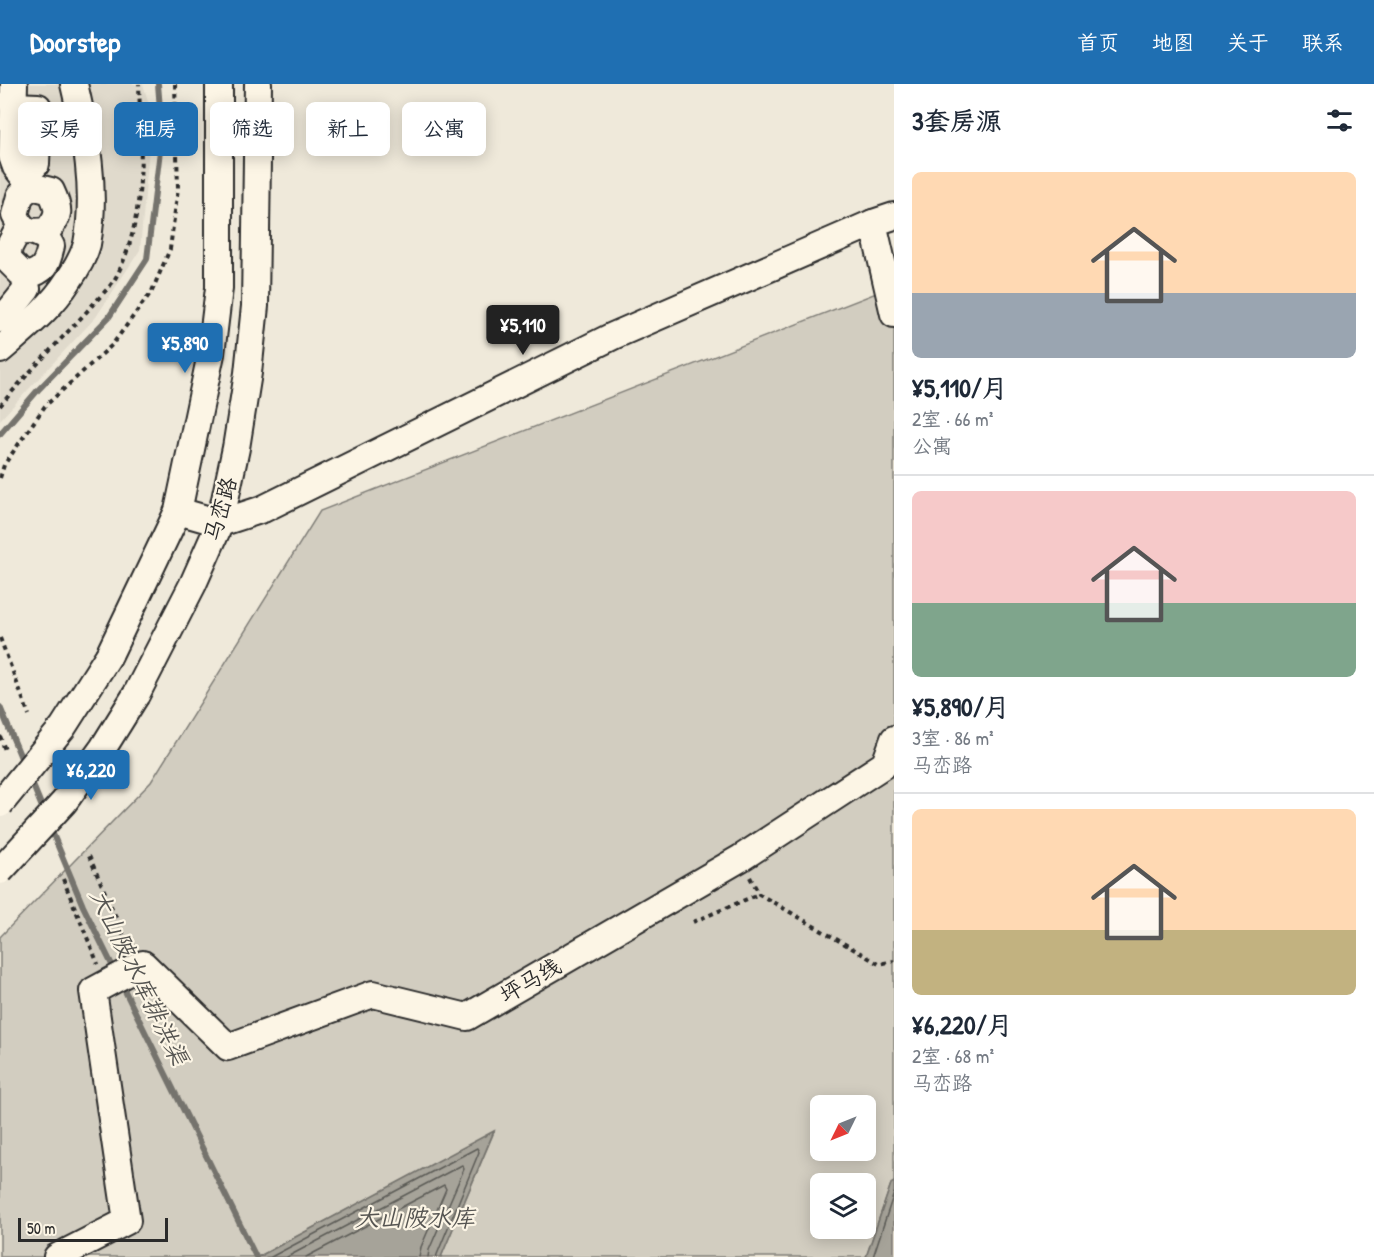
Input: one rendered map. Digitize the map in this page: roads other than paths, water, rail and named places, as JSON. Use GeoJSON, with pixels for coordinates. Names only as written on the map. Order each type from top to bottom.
{"type":"FeatureCollection","features":[{"type":"Feature","properties":{"kind":"street"},"geometry":{"type":"LineString","coordinates":[[0,350],[40,315],[68,282],[86,246],[89,186],[85,133],[74,84]]}},
{"type":"Feature","properties":{"kind":"street","name":"马峦路"},"geometry":{"type":"LineString","coordinates":[[0,804],[63,727],[109,656],[178,511],[211,354],[219,288],[219,84]]}},
{"type":"Feature","properties":{"kind":"street","name":"马峦路"},"geometry":{"type":"LineString","coordinates":[[0,872],[64,802],[103,748],[136,695],[193,584],[220,523],[240,426],[255,306],[258,84]]}},
{"type":"Feature","properties":{"kind":"street"},"geometry":{"type":"LineString","coordinates":[[0,319],[27,289],[24,276],[8,259],[9,247],[17,232],[31,232],[47,231],[56,220],[58,206],[51,191],[27,182],[16,168],[12,156],[14,95],[38,107],[46,123],[37,138],[36,164],[27,182],[20,196],[15,215],[20,225],[31,232]]}},
{"type":"Feature","properties":{"kind":"street"},"geometry":{"type":"LineString","coordinates":[[178,511],[220,523],[263,509],[613,336],[883,219],[894,314]]}},
{"type":"Feature","properties":{"kind":"street","name":"坪马线"},"geometry":{"type":"LineString","coordinates":[[57,1257],[127,1221],[99,987],[140,965],[228,1047],[373,994],[467,1017],[741,858],[885,764],[894,739]]}},
{"type":"Feature","properties":{"kind":"water","name":"大山陂水库"},"geometry":{"type":"Polygon","coordinates":[[[494,1131],[441,1257],[258,1257],[494,1131]]]}},
{"type":"Feature","properties":{"kind":"water"},"geometry":{"type":"Polygon","coordinates":[[[894,1182],[894,1257],[866,1257],[872,1239],[876,1239],[876,1228],[891,1184],[894,1182]]]}},
{"type":"Feature","properties":{"kind":"waterway","name":"大山陂水库排洪渠"},"geometry":{"type":"LineString","coordinates":[[0,434],[38,390],[109,317],[147,259],[162,134],[158,84]]}},
{"type":"Feature","properties":{"kind":"waterway","name":"大山陂水库排洪渠"},"geometry":{"type":"LineString","coordinates":[[0,707],[24,765]]}},
{"type":"Feature","properties":{"kind":"waterway","name":"大山陂水库排洪渠"},"geometry":{"type":"LineString","coordinates":[[30,778],[44,812]]}},
{"type":"Feature","properties":{"kind":"waterway","name":"大山陂水库排洪渠"},"geometry":{"type":"LineString","coordinates":[[50,827],[83,906],[115,971]]}},
{"type":"Feature","properties":{"kind":"waterway","name":"大山陂水库排洪渠"},"geometry":{"type":"LineString","coordinates":[[121,983],[256,1257]]}}]}
